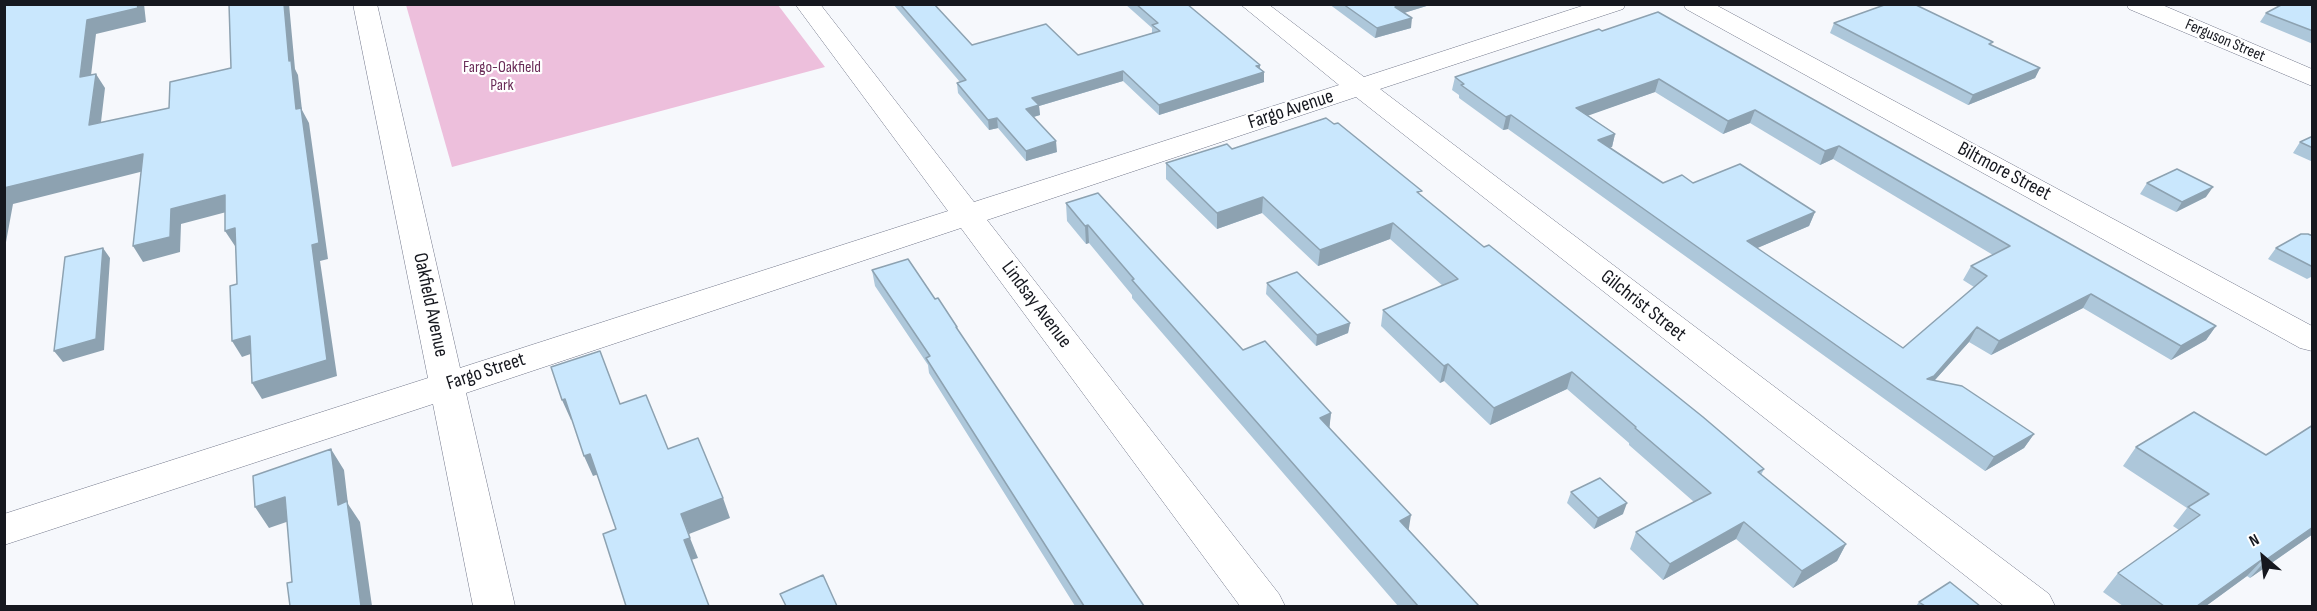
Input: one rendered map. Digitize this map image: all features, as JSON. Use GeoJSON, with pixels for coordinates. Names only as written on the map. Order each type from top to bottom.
{"type":"FeatureCollection","features":[{"type":"Feature","properties":{"kind":"street","name":"Oakfield Avenue"},"geometry":{"type":"LineString","coordinates":[[364,4],[494,606]]}},
{"type":"Feature","properties":{"kind":"street","name":"Lindsay Avenue"},"geometry":{"type":"LineString","coordinates":[[807,4],[1264,606]]}},
{"type":"Feature","properties":{"kind":"street","name":"Gilchrist Street"},"geometry":{"type":"LineString","coordinates":[[1252,4],[2034,606]]}},
{"type":"Feature","properties":{"kind":"street","name":"Fargo Avenue"},"geometry":{"type":"LineString","coordinates":[[967,215],[1614,4]]}},
{"type":"Feature","properties":{"kind":"street","name":"Biltmore Street"},"geometry":{"type":"LineString","coordinates":[[1695,4],[2313,340]]}},
{"type":"Feature","properties":{"kind":"street","name":"Ferguson Street"},"geometry":{"type":"LineString","coordinates":[[2138,4],[2313,78]]}},
{"type":"Feature","properties":{"kind":"street","name":"Fargo Street"},"geometry":{"type":"LineString","coordinates":[[4,530],[967,215]]}},
{"type":"Feature","properties":{"kind":"green space","name":"Fargo-Oakfield Park"},"geometry":{"type":"Polygon","coordinates":[[[406,5],[778,5],[825,67],[452,167],[406,5]]]}},
{"type":"Feature","properties":{"kind":"building"},"geometry":{"type":"Polygon","coordinates":[[[4,4],[137,4],[138,8],[87,20],[80,77],[96,74],[89,125],[169,108],[170,82],[231,68],[229,4],[284,4],[296,109],[301,108],[319,243],[312,245],[327,360],[252,383],[250,336],[232,341],[230,286],[237,284],[235,228],[225,231],[225,195],[171,209],[170,237],[133,246],[143,154],[4,188],[4,4]]]}},
{"type":"Feature","properties":{"kind":"building"},"geometry":{"type":"Polygon","coordinates":[[[900,4],[934,4],[972,45],[1046,24],[1078,55],[1160,31],[1152,25],[1158,23],[1136,4],[1187,4],[1260,65],[1256,66],[1264,72],[1159,105],[1123,71],[1032,98],[1039,105],[1026,109],[1056,141],[1026,151],[997,118],[988,120],[957,83],[966,80],[900,4]]]}},
{"type":"Feature","properties":{"kind":"building"},"geometry":{"type":"Polygon","coordinates":[[[1343,4],[1402,4],[1395,7],[1412,18],[1377,28],[1343,4]]]}},
{"type":"Feature","properties":{"kind":"building"},"geometry":{"type":"Polygon","coordinates":[[[1887,4],[1914,4],[1993,42],[1989,44],[2040,68],[1973,95],[1834,23],[1887,4]]]}},
{"type":"Feature","properties":{"kind":"building"},"geometry":{"type":"Polygon","coordinates":[[[2283,4],[2313,4],[2313,31],[2266,13],[2283,4]]]}},
{"type":"Feature","properties":{"kind":"building"},"geometry":{"type":"Polygon","coordinates":[[[1658,12],[2216,326],[2181,346],[2091,294],[1999,341],[1977,327],[1934,376],[1927,379],[1962,386],[2034,434],[1994,457],[1511,115],[1506,117],[1461,85],[1464,84],[1455,77],[1599,29],[1602,31],[1658,12]],[[1659,79],[1576,108],[1615,134],[1598,140],[1663,183],[1682,175],[1693,183],[1740,164],[1815,212],[1747,241],[1903,348],[1987,276],[1971,266],[2010,246],[1839,146],[1825,151],[1755,110],[1728,121],[1659,79]]]}},
{"type":"Feature","properties":{"kind":"building"},"geometry":{"type":"Polygon","coordinates":[[[1326,118],[1334,124],[1338,123],[1422,191],[1417,192],[1484,247],[1489,245],[1703,417],[1764,469],[1758,472],[1846,544],[1802,571],[1744,522],[1670,564],[1636,532],[1711,493],[1572,372],[1494,408],[1448,364],[1444,366],[1383,310],[1458,279],[1393,223],[1320,250],[1263,197],[1217,213],[1166,163],[1227,144],[1232,149],[1326,118]]]}},
{"type":"Feature","properties":{"kind":"building"},"geometry":{"type":"Polygon","coordinates":[[[2313,136],[2313,148],[2300,142],[2313,136]]]}},
{"type":"Feature","properties":{"kind":"building"},"geometry":{"type":"Polygon","coordinates":[[[2177,169],[2213,187],[2182,202],[2147,183],[2177,169]]]}},
{"type":"Feature","properties":{"kind":"building"},"geometry":{"type":"Polygon","coordinates":[[[1098,193],[1243,350],[1265,341],[1331,413],[1320,418],[1411,515],[1400,521],[1479,606],[1418,606],[1132,280],[1134,279],[1088,225],[1085,226],[1066,203],[1098,193]]]}},
{"type":"Feature","properties":{"kind":"building"},"geometry":{"type":"Polygon","coordinates":[[[2301,234],[2313,236],[2313,267],[2276,248],[2301,234]]]}},
{"type":"Feature","properties":{"kind":"building"},"geometry":{"type":"Polygon","coordinates":[[[103,248],[96,339],[54,351],[65,257],[103,248]]]}},
{"type":"Feature","properties":{"kind":"building"},"geometry":{"type":"Polygon","coordinates":[[[908,259],[935,299],[938,298],[1144,606],[1084,606],[926,358],[930,356],[872,270],[908,259]]]}},
{"type":"Feature","properties":{"kind":"building"},"geometry":{"type":"Polygon","coordinates":[[[1297,272],[1350,323],[1317,335],[1267,283],[1297,272]]]}},
{"type":"Feature","properties":{"kind":"building"},"geometry":{"type":"Polygon","coordinates":[[[600,351],[620,404],[646,395],[668,449],[698,438],[723,498],[681,514],[690,538],[684,540],[709,606],[626,606],[603,534],[616,529],[590,454],[584,456],[565,399],[562,400],[551,367],[600,351]]]}},
{"type":"Feature","properties":{"kind":"building"},"geometry":{"type":"Polygon","coordinates":[[[2194,412],[2266,455],[2313,425],[2313,527],[2267,559],[2264,558],[2197,606],[2164,606],[2118,573],[2200,515],[2188,507],[2209,494],[2136,447],[2194,412]]]}},
{"type":"Feature","properties":{"kind":"building"},"geometry":{"type":"Polygon","coordinates":[[[331,449],[338,505],[347,501],[361,606],[290,606],[287,583],[292,582],[285,497],[255,507],[253,476],[331,449]]]}},
{"type":"Feature","properties":{"kind":"building"},"geometry":{"type":"Polygon","coordinates":[[[1600,478],[1627,503],[1598,518],[1571,492],[1600,478]]]}},
{"type":"Feature","properties":{"kind":"building"},"geometry":{"type":"Polygon","coordinates":[[[823,575],[837,606],[786,606],[780,594],[823,575]]]}},
{"type":"Feature","properties":{"kind":"building"},"geometry":{"type":"Polygon","coordinates":[[[1950,582],[1980,606],[1925,606],[1919,602],[1950,582]]]}}]}
